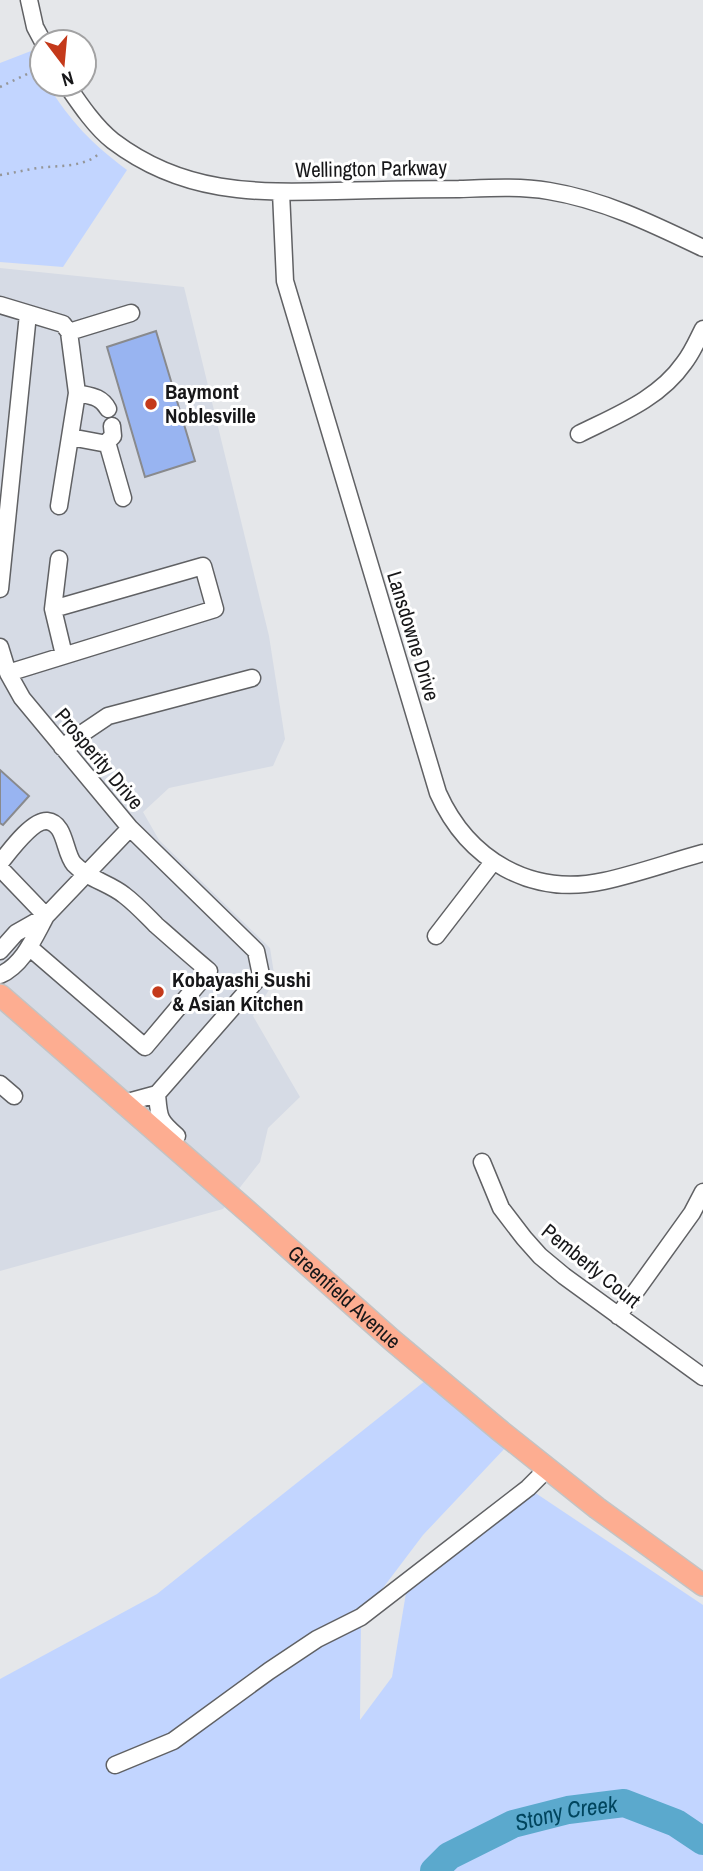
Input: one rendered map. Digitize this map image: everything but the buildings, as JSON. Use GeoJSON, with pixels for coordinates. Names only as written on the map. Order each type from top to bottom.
{"type":"FeatureCollection","features":[{"type":"Feature","properties":{"kind":"main road","name":"Greenfield Avenue"},"geometry":{"type":"LineString","coordinates":[[0,995],[392,1340],[608,1516],[702,1581]]}},
{"type":"Feature","properties":{"kind":"street"},"geometry":{"type":"LineString","coordinates":[[29,0],[36,28]]}},
{"type":"Feature","properties":{"kind":"street","name":"Wellington Parkway"},"geometry":{"type":"LineString","coordinates":[[76,98],[111,140],[157,168],[198,183],[242,191],[281,192],[497,188],[547,191],[620,210],[703,248]]}},
{"type":"Feature","properties":{"kind":"street","name":"Lansdowne Drive"},"geometry":{"type":"LineString","coordinates":[[281,192],[285,281],[438,793],[446,810],[466,839],[493,862],[533,880],[566,885],[603,881],[703,853]]}},
{"type":"Feature","properties":{"kind":"street"},"geometry":{"type":"LineString","coordinates":[[0,305],[63,324],[69,332],[77,393],[59,506]]}},
{"type":"Feature","properties":{"kind":"street"},"geometry":{"type":"LineString","coordinates":[[69,332],[131,313]]}},
{"type":"Feature","properties":{"kind":"street"},"geometry":{"type":"LineString","coordinates":[[0,589],[4,509],[28,314]]}},
{"type":"Feature","properties":{"kind":"street"},"geometry":{"type":"LineString","coordinates":[[579,434],[632,408],[658,390],[683,366],[703,329]]}},
{"type":"Feature","properties":{"kind":"street"},"geometry":{"type":"LineString","coordinates":[[77,393],[97,397],[105,403],[108,410]]}},
{"type":"Feature","properties":{"kind":"street"},"geometry":{"type":"LineString","coordinates":[[70,437],[107,442],[113,436],[112,426]]}},
{"type":"Feature","properties":{"kind":"street"},"geometry":{"type":"LineString","coordinates":[[107,442],[123,499]]}},
{"type":"Feature","properties":{"kind":"street"},"geometry":{"type":"LineString","coordinates":[[59,559],[53,609],[64,655]]}},
{"type":"Feature","properties":{"kind":"street"},"geometry":{"type":"LineString","coordinates":[[8,673],[215,609],[203,566],[53,609]]}},
{"type":"Feature","properties":{"kind":"street","name":"Prosperity Drive"},"geometry":{"type":"LineString","coordinates":[[0,647],[8,673],[22,698],[130,828],[46,916],[29,947],[11,971],[0,975]]}},
{"type":"Feature","properties":{"kind":"street"},"geometry":{"type":"LineString","coordinates":[[62,747],[108,716],[252,678]]}},
{"type":"Feature","properties":{"kind":"street"},"geometry":{"type":"LineString","coordinates":[[0,863],[32,827],[41,821],[49,821],[61,831],[74,864],[123,894],[209,971],[145,1047],[29,947]]}},
{"type":"Feature","properties":{"kind":"street"},"geometry":{"type":"LineString","coordinates":[[124,1103],[157,1094],[261,975],[256,951],[130,828]]}},
{"type":"Feature","properties":{"kind":"street"},"geometry":{"type":"LineString","coordinates":[[436,936],[493,862]]}},
{"type":"Feature","properties":{"kind":"street"},"geometry":{"type":"LineString","coordinates":[[0,869],[46,916]]}},
{"type":"Feature","properties":{"kind":"street","name":"Prosperity Drive"},"geometry":{"type":"LineString","coordinates":[[0,951],[16,933],[46,916]]}},
{"type":"Feature","properties":{"kind":"street"},"geometry":{"type":"LineString","coordinates":[[0,1084],[14,1096]]}},
{"type":"Feature","properties":{"kind":"street"},"geometry":{"type":"LineString","coordinates":[[157,1094],[162,1123],[247,1198],[287,1246]]}},
{"type":"Feature","properties":{"kind":"street","name":"Pemberly Court"},"geometry":{"type":"LineString","coordinates":[[482,1163],[501,1208],[540,1256],[703,1377]]}},
{"type":"Feature","properties":{"kind":"street"},"geometry":{"type":"LineString","coordinates":[[618,1316],[692,1213],[703,1192]]}},
{"type":"Feature","properties":{"kind":"street"},"geometry":{"type":"LineString","coordinates":[[116,1765],[173,1741],[308,1645],[361,1617],[528,1488],[548,1468]]}},
{"type":"Feature","properties":{"kind":"path"},"geometry":{"type":"LineString","coordinates":[[0,87],[28,74]]}},
{"type":"Feature","properties":{"kind":"path"},"geometry":{"type":"LineString","coordinates":[[0,175],[77,164],[96,156],[111,140]]}},
{"type":"Feature","properties":{"kind":"shaded area"},"geometry":{"type":"Polygon","coordinates":[[[28,52],[28,98],[57,98],[92,141],[127,170],[63,267],[0,262],[0,63],[28,52]]]}},
{"type":"Feature","properties":{"kind":"shaded area"},"geometry":{"type":"Polygon","coordinates":[[[0,268],[184,287],[269,636],[285,739],[273,766],[169,788],[143,812],[159,840],[270,948],[275,980],[253,1016],[300,1097],[268,1128],[260,1162],[223,1209],[0,1271],[0,268]]]}},
{"type":"Feature","properties":{"kind":"shaded area"},"geometry":{"type":"Polygon","coordinates":[[[425,1381],[506,1447],[423,1535],[361,1617],[360,1720],[392,1677],[408,1581],[528,1488],[703,1605],[703,1871],[0,1871],[0,1679],[157,1594],[425,1381]]]}},
{"type":"Feature","properties":{"kind":"waterway","name":"Stony Creek"},"geometry":{"type":"LineString","coordinates":[[434,1871],[449,1856],[513,1824],[568,1810],[624,1803],[676,1823],[703,1841]]}},
{"type":"Feature","properties":{"kind":"place","name":"Baymont Noblesville"},"geometry":{"type":"Point","coordinates":[151,404]}},
{"type":"Feature","properties":{"kind":"place","name":"Kobayashi Sushi & Asian Kitchen"},"geometry":{"type":"Point","coordinates":[158,992]}}]}
